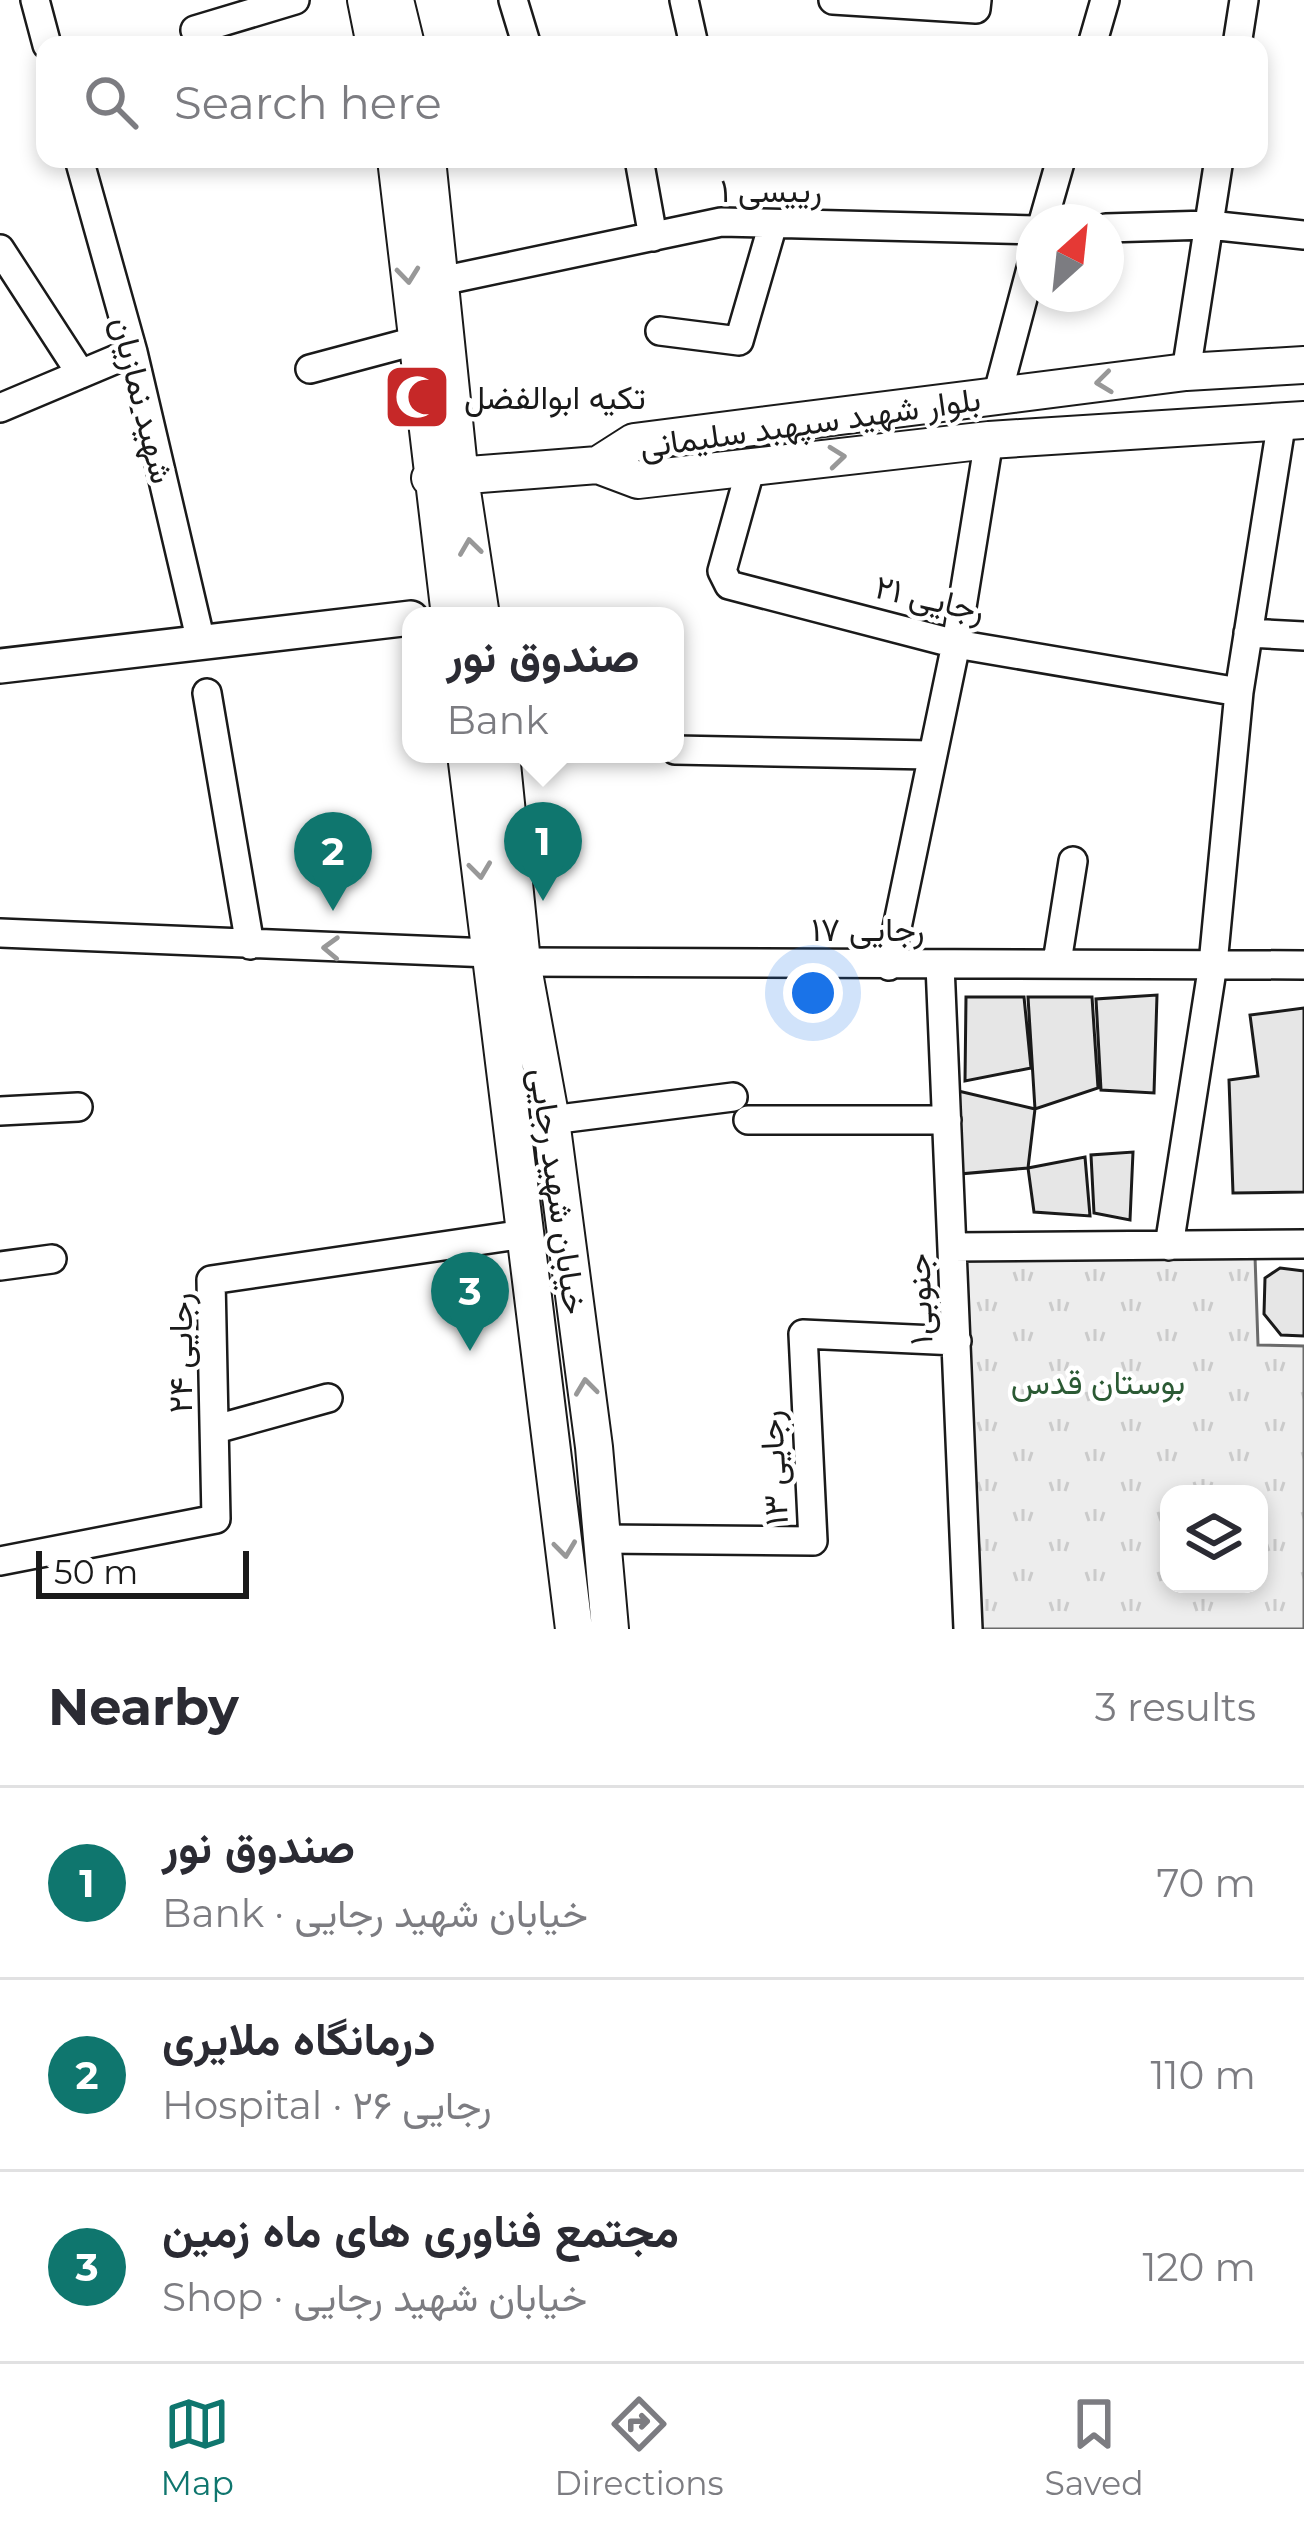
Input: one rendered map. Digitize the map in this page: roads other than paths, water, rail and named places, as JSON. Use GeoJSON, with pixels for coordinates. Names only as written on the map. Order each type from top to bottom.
{"type":"FeatureCollection","features":[{"type":"Feature","properties":{"kind":"main road"},"geometry":{"type":"LineString","coordinates":[[366,0],[373,36]]}},
{"type":"Feature","properties":{"kind":"main road"},"geometry":{"type":"LineString","coordinates":[[395,0],[404,36]]}},
{"type":"Feature","properties":{"kind":"main road"},"geometry":{"type":"LineString","coordinates":[[397,168],[415,341],[445,478]]}},
{"type":"Feature","properties":{"kind":"main road"},"geometry":{"type":"LineString","coordinates":[[428,168],[441,281],[452,607]]}},
{"type":"Feature","properties":{"kind":"main road","name":"بلوار شهید سپهبد سلیمانی"},"geometry":{"type":"LineString","coordinates":[[598,465],[634,442],[1186,372],[1303,364]]}},
{"type":"Feature","properties":{"kind":"main road","name":"بلوار شهید سپهبد سلیمانی"},"geometry":{"type":"LineString","coordinates":[[598,465],[638,480],[988,440],[1293,420]]}},
{"type":"Feature","properties":{"kind":"main road"},"geometry":{"type":"LineString","coordinates":[[445,478],[598,465]]}},
{"type":"Feature","properties":{"kind":"main road","name":"خیابان شهید رجایی"},"geometry":{"type":"LineString","coordinates":[[468,763],[506,958],[551,1120],[594,1447],[610,1629]]}},
{"type":"Feature","properties":{"kind":"main road","name":"خیابان شهید رجایی"},"geometry":{"type":"LineString","coordinates":[[501,763],[506,958],[525,1234],[574,1629]]}},
{"type":"Feature","properties":{"kind":"main road"},"geometry":{"type":"LineString","coordinates":[[553,1447],[594,1447]]}},
{"type":"Feature","properties":{"kind":"street"},"geometry":{"type":"LineString","coordinates":[[35,0],[45,36]]}},
{"type":"Feature","properties":{"kind":"street"},"geometry":{"type":"LineString","coordinates":[[195,30],[295,0]]}},
{"type":"Feature","properties":{"kind":"street"},"geometry":{"type":"LineString","coordinates":[[513,0],[524,36]]}},
{"type":"Feature","properties":{"kind":"street"},"geometry":{"type":"LineString","coordinates":[[684,0],[692,36]]}},
{"type":"Feature","properties":{"kind":"street"},"geometry":{"type":"LineString","coordinates":[[833,0],[976,8],[976,0]]}},
{"type":"Feature","properties":{"kind":"street"},"geometry":{"type":"LineString","coordinates":[[1095,36],[1105,0]]}},
{"type":"Feature","properties":{"kind":"street"},"geometry":{"type":"LineString","coordinates":[[1238,36],[1244,0]]}},
{"type":"Feature","properties":{"kind":"street","name":"شهید نمازیان"},"geometry":{"type":"LineString","coordinates":[[82,168],[133,352],[202,642]]}},
{"type":"Feature","properties":{"kind":"street"},"geometry":{"type":"LineString","coordinates":[[641,168],[653,237]]}},
{"type":"Feature","properties":{"kind":"street"},"geometry":{"type":"LineString","coordinates":[[1048,204],[1058,168]]}},
{"type":"Feature","properties":{"kind":"street"},"geometry":{"type":"LineString","coordinates":[[1186,372],[1218,168]]}},
{"type":"Feature","properties":{"kind":"street","name":"رییسی ۱"},"geometry":{"type":"LineString","coordinates":[[441,281],[721,222],[1016,230]]}},
{"type":"Feature","properties":{"kind":"street"},"geometry":{"type":"LineString","coordinates":[[660,331],[739,341],[773,224]]}},
{"type":"Feature","properties":{"kind":"street"},"geometry":{"type":"LineString","coordinates":[[1124,227],[1209,225],[1304,235]]}},
{"type":"Feature","properties":{"kind":"street"},"geometry":{"type":"LineString","coordinates":[[0,250],[81,374]]}},
{"type":"Feature","properties":{"kind":"street"},"geometry":{"type":"LineString","coordinates":[[998,396],[1020,312]]}},
{"type":"Feature","properties":{"kind":"street"},"geometry":{"type":"LineString","coordinates":[[310,369],[415,341]]}},
{"type":"Feature","properties":{"kind":"street"},"geometry":{"type":"LineString","coordinates":[[0,408],[133,352]]}},
{"type":"Feature","properties":{"kind":"street"},"geometry":{"type":"LineString","coordinates":[[1168,1246],[1214,964],[1239,692],[1293,420]]}},
{"type":"Feature","properties":{"kind":"street"},"geometry":{"type":"LineString","coordinates":[[889,966],[956,644],[988,440]]}},
{"type":"Feature","properties":{"kind":"street","name":"رجایی ۲۱"},"geometry":{"type":"LineString","coordinates":[[751,467],[722,580],[956,644],[1239,692]]}},
{"type":"Feature","properties":{"kind":"street"},"geometry":{"type":"LineString","coordinates":[[0,666],[402,619]]}},
{"type":"Feature","properties":{"kind":"street"},"geometry":{"type":"LineString","coordinates":[[1248,634],[1304,636]]}},
{"type":"Feature","properties":{"kind":"street"},"geometry":{"type":"LineString","coordinates":[[207,693],[250,945]]}},
{"type":"Feature","properties":{"kind":"street"},"geometry":{"type":"LineString","coordinates":[[684,750],[931,754]]}},
{"type":"Feature","properties":{"kind":"street"},"geometry":{"type":"LineString","coordinates":[[1057,962],[1073,862]]}},
{"type":"Feature","properties":{"kind":"street","name":"رجایی ۱۷"},"geometry":{"type":"LineString","coordinates":[[0,933],[506,958],[889,966],[1304,964]]}},
{"type":"Feature","properties":{"kind":"street","name":"جنوبی۱"},"geometry":{"type":"LineString","coordinates":[[940,965],[968,1629]]}},
{"type":"Feature","properties":{"kind":"street"},"geometry":{"type":"LineString","coordinates":[[0,1111],[78,1107]]}},
{"type":"Feature","properties":{"kind":"street"},"geometry":{"type":"LineString","coordinates":[[551,1120],[740,1108],[947,1120]]}},
{"type":"Feature","properties":{"kind":"street","name":"رجایی ۲۴"},"geometry":{"type":"LineString","coordinates":[[0,1561],[216,1520],[211,1280],[525,1234]]}},
{"type":"Feature","properties":{"kind":"street"},"geometry":{"type":"LineString","coordinates":[[953,1247],[1304,1244]]}},
{"type":"Feature","properties":{"kind":"street"},"geometry":{"type":"LineString","coordinates":[[0,1266],[52,1259]]}},
{"type":"Feature","properties":{"kind":"street","name":"رجایی ۱۳"},"geometry":{"type":"LineString","coordinates":[[602,1539],[813,1541],[803,1334],[957,1342]]}},
{"type":"Feature","properties":{"kind":"street"},"geometry":{"type":"LineString","coordinates":[[216,1430],[328,1397]]}},
{"type":"Feature","properties":{"kind":"place","name":"تکیه ابوالفضل"},"geometry":{"type":"Point","coordinates":[417,397]}},
{"type":"Feature","properties":{"kind":"place","name":"صندوق نور"},"geometry":{"type":"Point","coordinates":[543,901]}},
{"type":"Feature","properties":{"kind":"place","name":"درمانگاه ملایری"},"geometry":{"type":"Point","coordinates":[333,911]}},
{"type":"Feature","properties":{"kind":"place","name":"مجتمع فناوری های ماه زمین"},"geometry":{"type":"Point","coordinates":[470,1351]}},
{"type":"Feature","properties":{"kind":"park label","name":"بوستان قدس"},"geometry":{"type":"Point","coordinates":[1098,1382]}}]}
